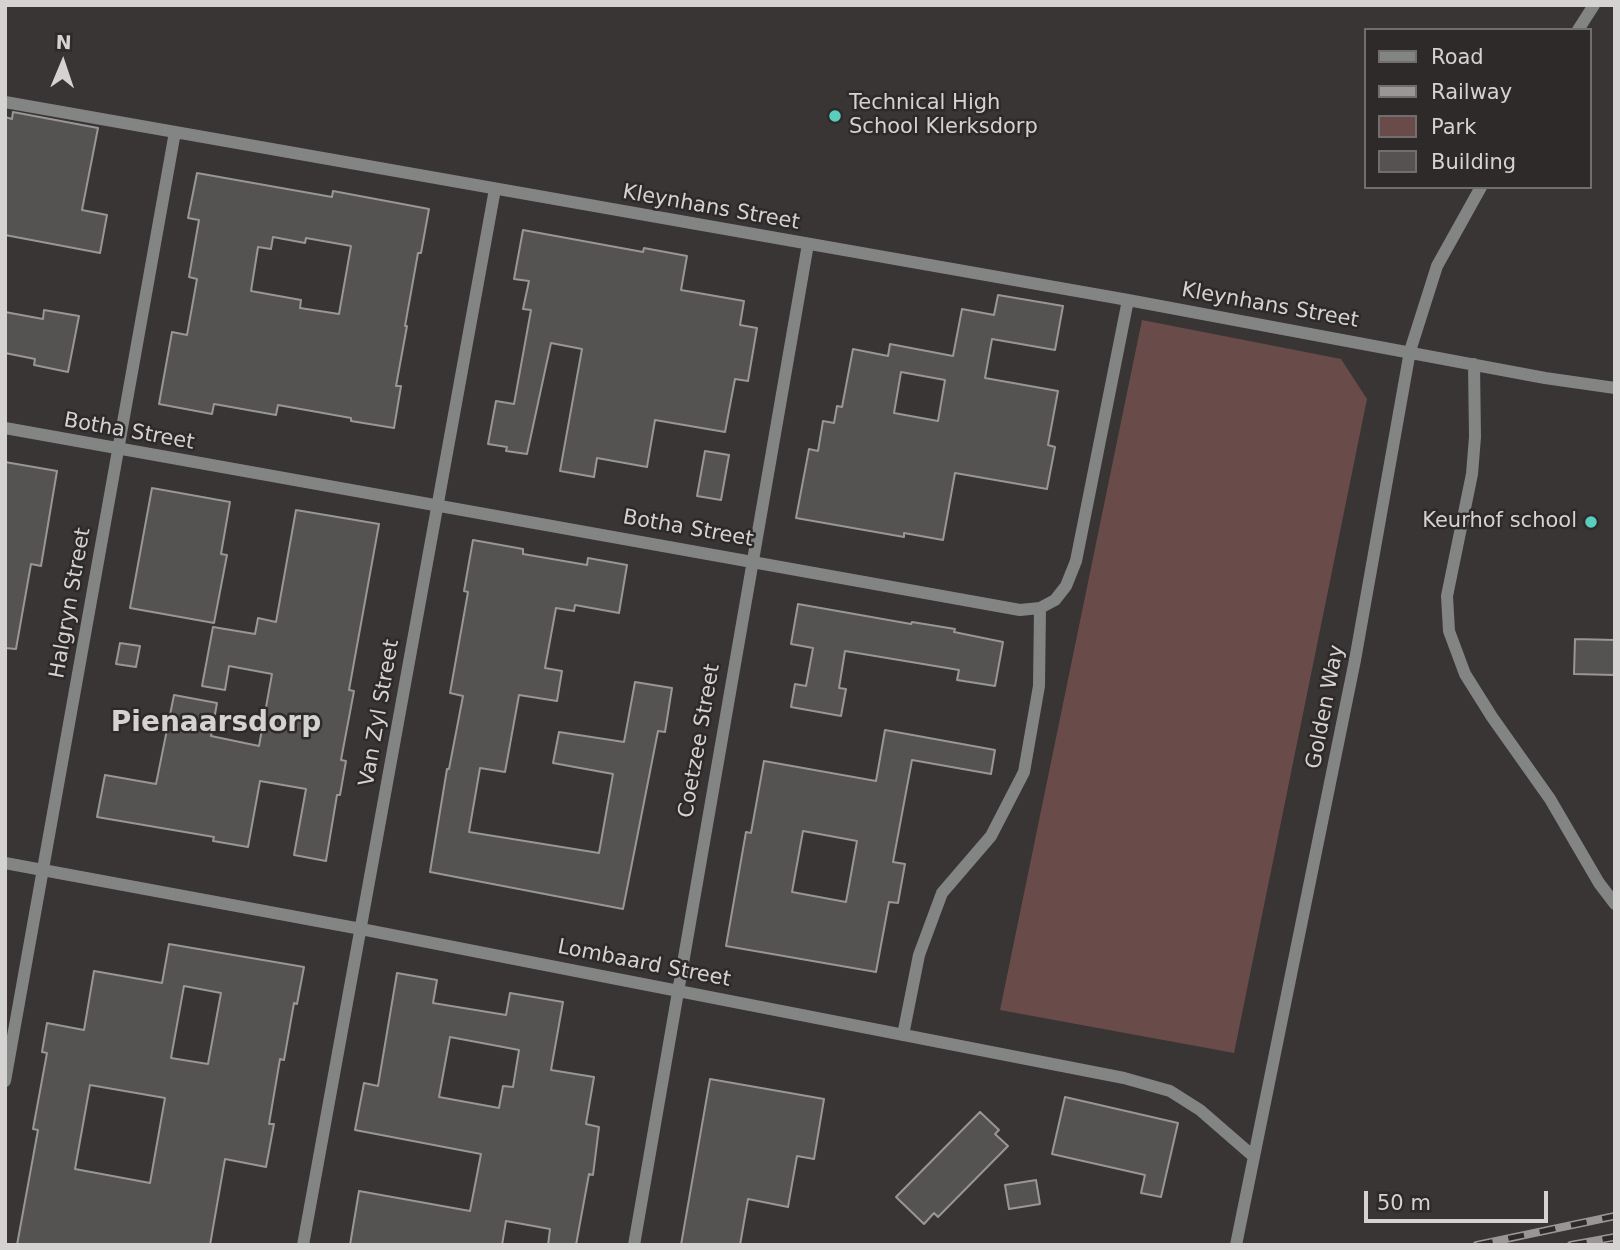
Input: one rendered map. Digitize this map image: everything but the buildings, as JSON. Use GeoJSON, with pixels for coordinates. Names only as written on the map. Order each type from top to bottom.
{"type":"FeatureCollection","features":[{"type":"Feature","properties":{"kind":"street"},"geometry":{"type":"LineString","coordinates":[[1578,28],[1594,5]]}},
{"type":"Feature","properties":{"kind":"street","name":"Kleynhans Street"},"geometry":{"type":"LineString","coordinates":[[5,102],[1615,388]]}},
{"type":"Feature","properties":{"kind":"street","name":"Halgryn Street"},"geometry":{"type":"LineString","coordinates":[[5,1081],[176,132]]}},
{"type":"Feature","properties":{"kind":"street","name":"Van Zyl Street"},"geometry":{"type":"LineString","coordinates":[[303,1245],[495,189]]}},
{"type":"Feature","properties":{"kind":"street","name":"Golden Way"},"geometry":{"type":"LineString","coordinates":[[1236,1245],[1355,660],[1410,351],[1437,267],[1480,189]]}},
{"type":"Feature","properties":{"kind":"street","name":"Coetzee Street"},"geometry":{"type":"LineString","coordinates":[[634,1245],[676,990],[808,244]]}},
{"type":"Feature","properties":{"kind":"street"},"geometry":{"type":"LineString","coordinates":[[903,1035],[919,955],[942,893],[991,836],[1024,772],[1039,686],[1040,608],[1055,600],[1066,586],[1076,561],[1128,300]]}},
{"type":"Feature","properties":{"kind":"street"},"geometry":{"type":"LineString","coordinates":[[1474,364],[1475,437],[1472,474],[1447,596],[1449,631],[1465,674],[1550,799],[1599,883],[1615,905]]}},
{"type":"Feature","properties":{"kind":"street","name":"Botha Street"},"geometry":{"type":"LineString","coordinates":[[5,428],[1020,610],[1040,608]]}},
{"type":"Feature","properties":{"kind":"street","name":"Lombaard Street"},"geometry":{"type":"LineString","coordinates":[[5,863],[361,929],[1124,1078],[1170,1091],[1200,1110],[1253,1156]]}},
{"type":"Feature","properties":{"kind":"green space"},"geometry":{"type":"Polygon","coordinates":[[[1142,320],[1341,359],[1367,399],[1234,1053],[1000,1010],[1142,320]]]}},
{"type":"Feature","properties":{"kind":"railway"},"geometry":{"type":"LineString","coordinates":[[1477,1245],[1615,1216]]}},
{"type":"Feature","properties":{"kind":"railway"},"geometry":{"type":"LineString","coordinates":[[1571,1245],[1615,1237]]}},
{"type":"Feature","properties":{"kind":"place","name":"Technical High School Klerksdorp"},"geometry":{"type":"Point","coordinates":[835,116]}},
{"type":"Feature","properties":{"kind":"place","name":"Keurhof school"},"geometry":{"type":"Point","coordinates":[1591,522]}},
{"type":"Feature","properties":{"kind":"district","name":"Pienaarsdorp"},"geometry":{"type":"Point","coordinates":[216,724]}}]}
